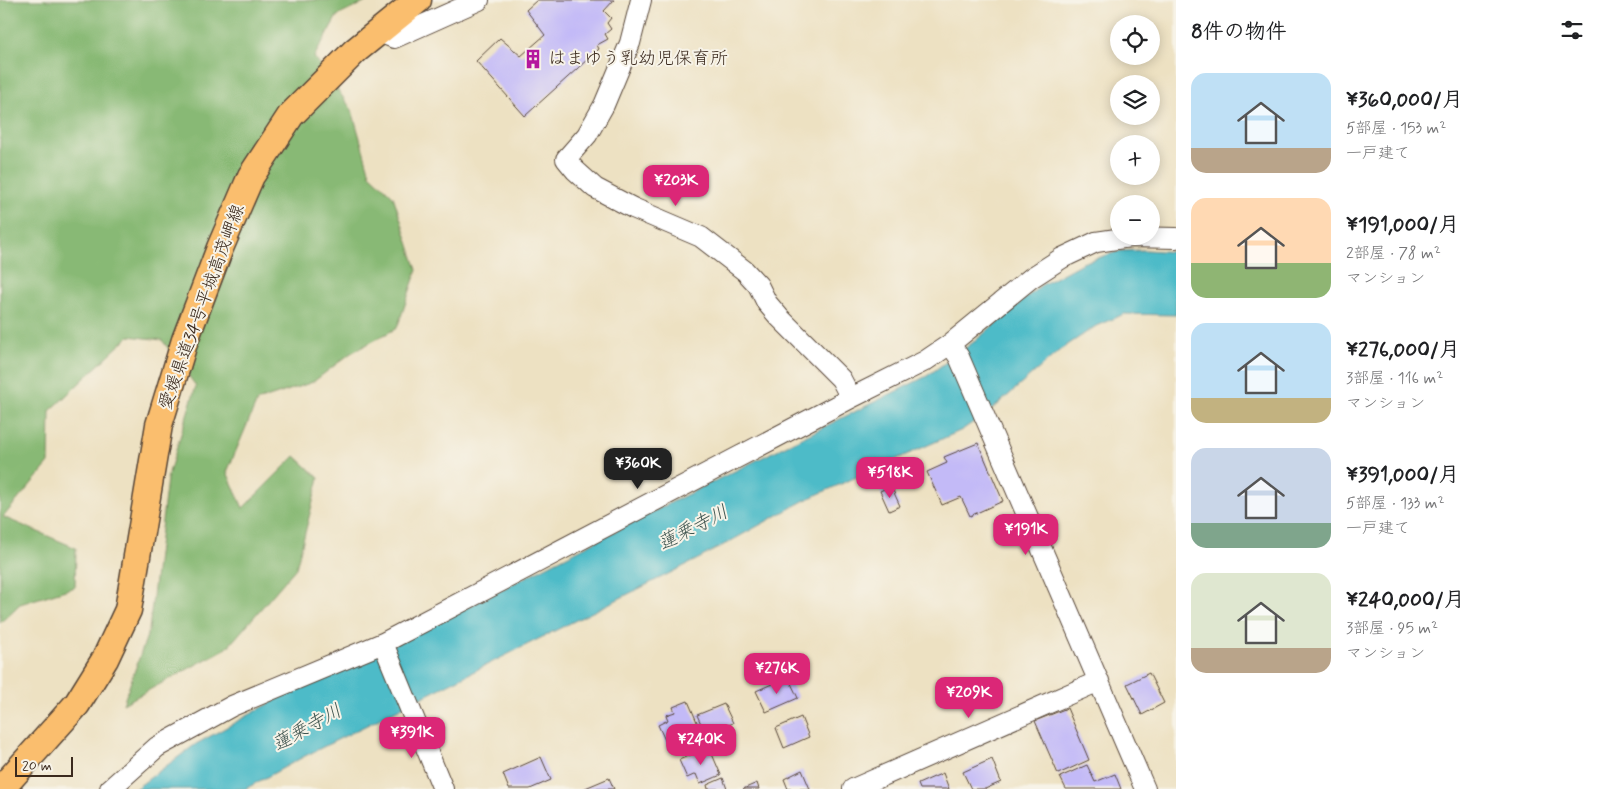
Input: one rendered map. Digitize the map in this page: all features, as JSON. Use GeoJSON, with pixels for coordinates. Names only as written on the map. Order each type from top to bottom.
{"type":"FeatureCollection","features":[{"type":"Feature","properties":{"kind":"main road","name":"愛媛県道34号平城高茂岬線"},"geometry":{"type":"LineString","coordinates":[[1,789],[77,704],[106,659],[128,610],[159,425],[185,340],[220,248],[251,176],[291,115],[355,51],[418,0]]}},
{"type":"Feature","properties":{"kind":"street"},"geometry":{"type":"LineString","coordinates":[[379,32],[394,38],[479,0]]}},
{"type":"Feature","properties":{"kind":"street"},"geometry":{"type":"LineString","coordinates":[[641,0],[630,43],[604,105],[587,135],[566,159],[595,188],[633,208],[701,237],[745,271],[758,285],[767,303],[779,318],[841,379],[850,398]]}},
{"type":"Feature","properties":{"kind":"street"},"geometry":{"type":"LineString","coordinates":[[110,789],[157,747],[232,706],[385,649],[850,398],[925,361],[955,351],[1031,278],[1062,258],[1096,242],[1130,237],[1176,238]]}},
{"type":"Feature","properties":{"kind":"street"},"geometry":{"type":"LineString","coordinates":[[955,351],[1145,789]]}},
{"type":"Feature","properties":{"kind":"street"},"geometry":{"type":"LineString","coordinates":[[385,649],[443,789]]}},
{"type":"Feature","properties":{"kind":"street"},"geometry":{"type":"LineString","coordinates":[[853,789],[1099,681]]}},
{"type":"Feature","properties":{"kind":"green space"},"geometry":{"type":"Polygon","coordinates":[[[0,0],[370,0],[337,16],[314,57],[352,110],[370,174],[393,196],[417,270],[397,328],[351,353],[313,382],[257,401],[227,472],[243,508],[295,456],[319,478],[296,568],[227,648],[123,704],[149,630],[167,479],[196,386],[162,340],[129,336],[50,411],[49,463],[3,517],[76,548],[75,587],[20,604],[0,623],[0,0]]]}},
{"type":"Feature","properties":{"kind":"water","name":"蓮乗寺川"},"geometry":{"type":"Polygon","coordinates":[[[1120,251],[1176,252],[1176,315],[1124,314],[1096,326],[1060,350],[995,407],[962,430],[805,500],[700,558],[305,756],[245,789],[135,789],[196,744],[287,694],[335,675],[674,501],[927,376],[975,341],[1040,286],[1082,263],[1120,251]]]}},
{"type":"Feature","properties":{"kind":"building","name":"はまゆう乳幼児保育所"},"geometry":{"type":"Polygon","coordinates":[[[537,0],[614,0],[604,11],[611,18],[607,23],[611,29],[605,34],[608,39],[597,45],[599,49],[525,116],[476,61],[500,38],[521,56],[545,35],[526,10],[537,0]]]}},
{"type":"Feature","properties":{"kind":"building"},"geometry":{"type":"Polygon","coordinates":[[[978,443],[1003,501],[970,516],[961,497],[942,505],[927,472],[947,463],[944,457],[978,443]]]}},
{"type":"Feature","properties":{"kind":"building"},"geometry":{"type":"Polygon","coordinates":[[[891,486],[900,506],[889,511],[880,491],[891,486]]]}},
{"type":"Feature","properties":{"kind":"building"},"geometry":{"type":"Polygon","coordinates":[[[1149,673],[1164,703],[1142,715],[1127,684],[1149,673]]]}},
{"type":"Feature","properties":{"kind":"building"},"geometry":{"type":"Polygon","coordinates":[[[788,677],[798,698],[766,712],[756,691],[788,677]]]}},
{"type":"Feature","properties":{"kind":"building"},"geometry":{"type":"Polygon","coordinates":[[[688,701],[703,736],[670,751],[658,725],[668,720],[666,715],[675,712],[673,707],[688,701]]]}},
{"type":"Feature","properties":{"kind":"building"},"geometry":{"type":"Polygon","coordinates":[[[724,704],[733,723],[706,735],[697,715],[724,704]]]}},
{"type":"Feature","properties":{"kind":"building"},"geometry":{"type":"Polygon","coordinates":[[[1067,708],[1089,760],[1058,774],[1035,721],[1067,708]]]}},
{"type":"Feature","properties":{"kind":"building"},"geometry":{"type":"Polygon","coordinates":[[[801,717],[809,737],[784,748],[776,728],[801,717]]]}},
{"type":"Feature","properties":{"kind":"building"},"geometry":{"type":"Polygon","coordinates":[[[709,747],[721,775],[700,784],[696,774],[687,778],[679,760],[709,747]]]}},
{"type":"Feature","properties":{"kind":"building"},"geometry":{"type":"Polygon","coordinates":[[[541,757],[551,780],[530,789],[509,789],[503,774],[541,757]]]}},
{"type":"Feature","properties":{"kind":"building"},"geometry":{"type":"Polygon","coordinates":[[[992,759],[1001,782],[985,789],[971,789],[963,772],[992,759]]]}},
{"type":"Feature","properties":{"kind":"building"},"geometry":{"type":"Polygon","coordinates":[[[1087,765],[1095,782],[1115,774],[1121,789],[1066,789],[1060,777],[1087,765]]]}},
{"type":"Feature","properties":{"kind":"building"},"geometry":{"type":"Polygon","coordinates":[[[802,770],[810,789],[788,789],[784,779],[802,770]]]}},
{"type":"Feature","properties":{"kind":"building"},"geometry":{"type":"Polygon","coordinates":[[[943,773],[949,789],[920,789],[918,784],[943,773]]]}},
{"type":"Feature","properties":{"kind":"building"},"geometry":{"type":"Polygon","coordinates":[[[609,778],[614,789],[583,789],[609,778]]]}},
{"type":"Feature","properties":{"kind":"building"},"geometry":{"type":"Polygon","coordinates":[[[723,778],[727,789],[708,789],[707,785],[723,778]]]}},
{"type":"Feature","properties":{"kind":"building"},"geometry":{"type":"Polygon","coordinates":[[[757,783],[759,789],[743,789],[757,783]]]}},
{"type":"Feature","properties":{"kind":"place","name":"はまゆう乳幼児保育所"},"geometry":{"type":"Point","coordinates":[533,59]}}]}
